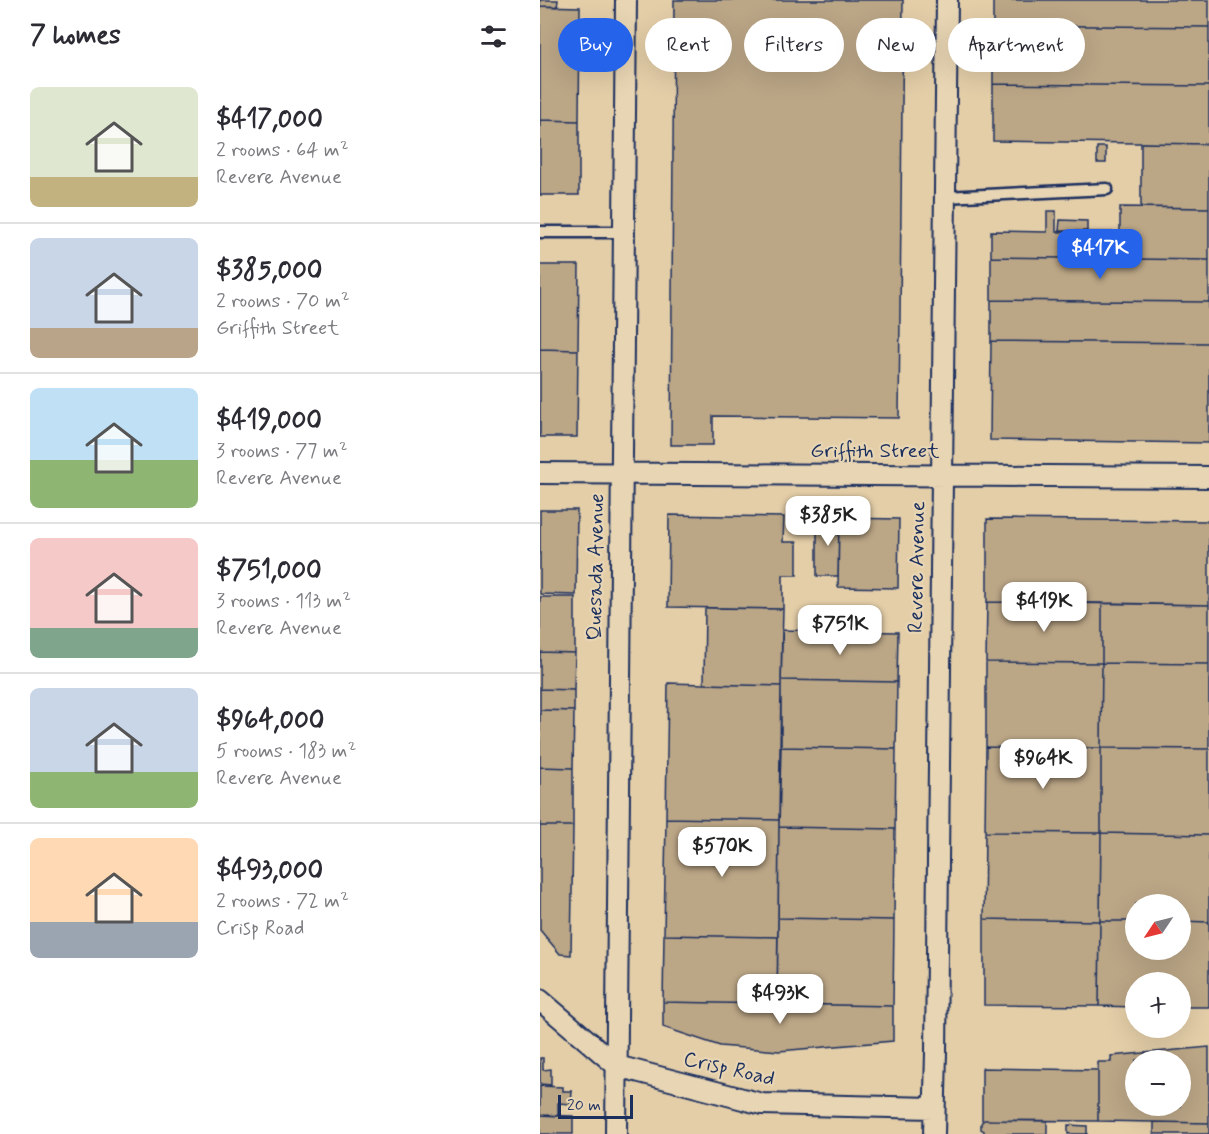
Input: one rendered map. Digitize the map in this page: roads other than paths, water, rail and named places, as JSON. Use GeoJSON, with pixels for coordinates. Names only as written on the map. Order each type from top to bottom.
{"type":"FeatureCollection","features":[{"type":"Feature","properties":{"kind":"street","name":"Quesada Avenue"},"geometry":{"type":"LineString","coordinates":[[616,1134],[626,0]]}},
{"type":"Feature","properties":{"kind":"street","name":"Revere Avenue"},"geometry":{"type":"LineString","coordinates":[[934,1134],[947,0]]}},
{"type":"Feature","properties":{"kind":"street","name":"Griffith Street"},"geometry":{"type":"LineString","coordinates":[[540,473],[1209,477]]}},
{"type":"Feature","properties":{"kind":"street","name":"Crisp Road"},"geometry":{"type":"LineString","coordinates":[[540,1000],[617,1066],[762,1104],[933,1108]]}},
{"type":"Feature","properties":{"kind":"lane"},"geometry":{"type":"LineString","coordinates":[[945,197],[1107,189]]}},
{"type":"Feature","properties":{"kind":"lane"},"geometry":{"type":"LineString","coordinates":[[540,232],[624,232]]}}]}
